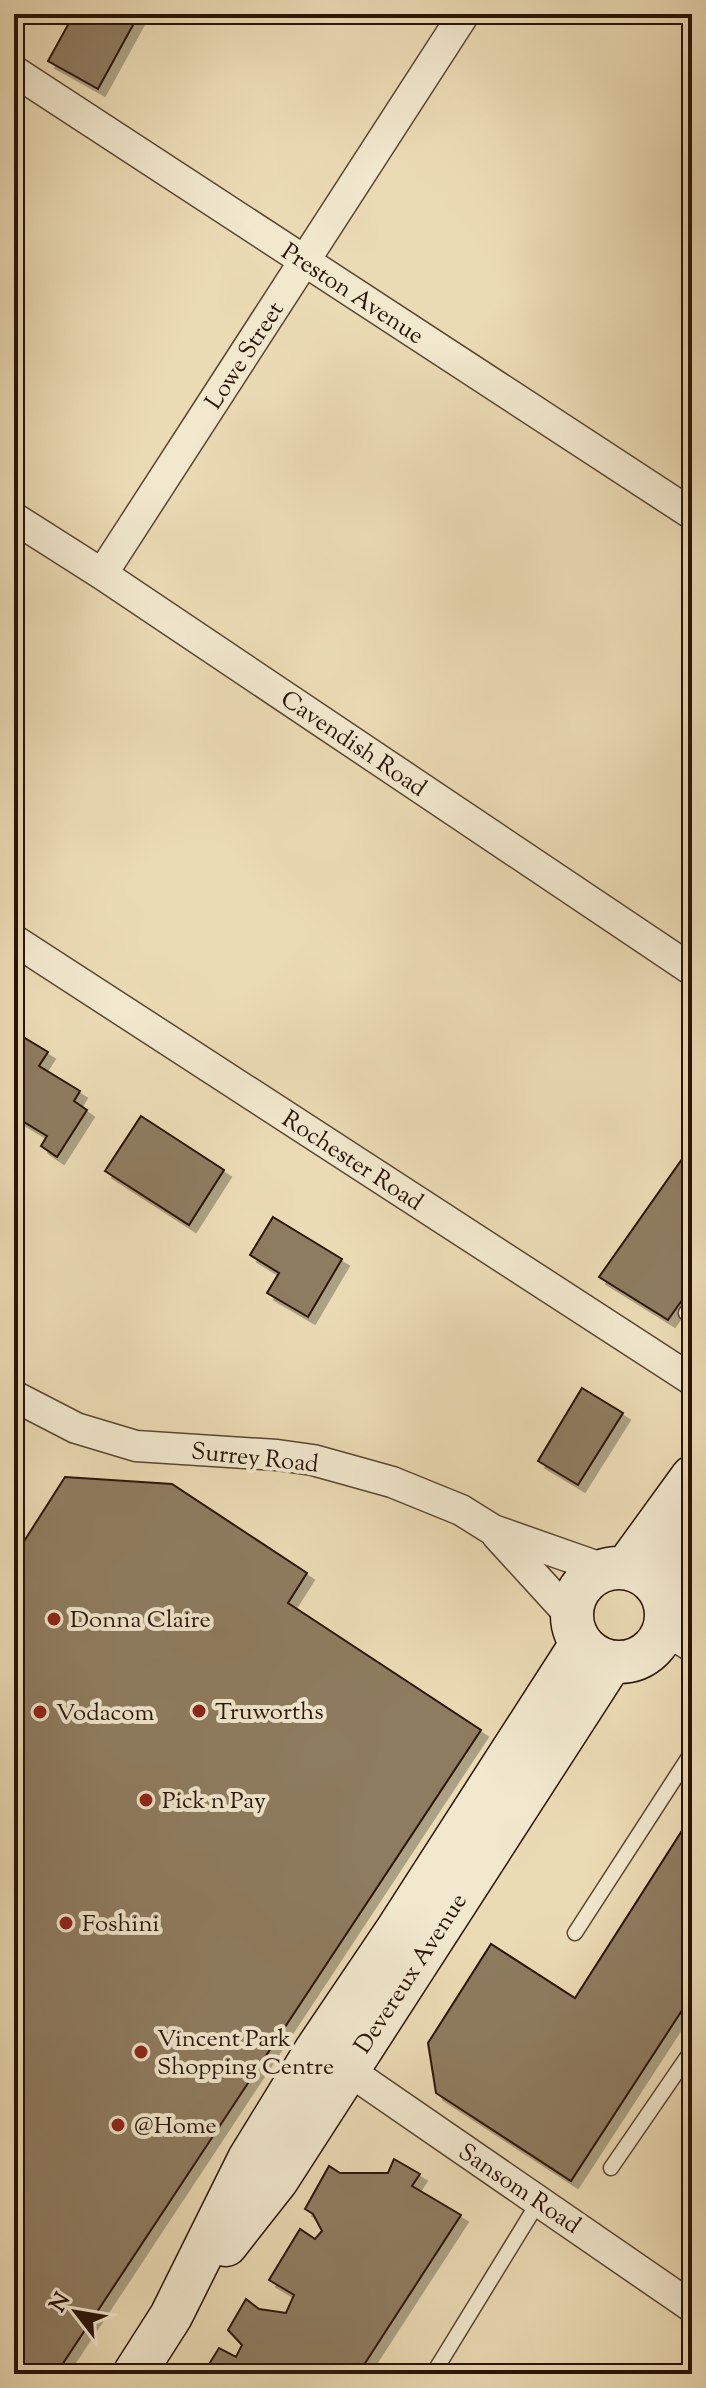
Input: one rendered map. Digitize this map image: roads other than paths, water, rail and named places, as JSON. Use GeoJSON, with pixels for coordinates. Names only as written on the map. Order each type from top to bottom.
{"type":"FeatureCollection","features":[{"type":"Feature","properties":{"kind":"main road"},"geometry":{"type":"LineString","coordinates":[[615,1568],[647,1576],[661,1593],[666,1607],[665,1622],[676,1646],[649,1652],[631,1661],[588,1640],[575,1596],[587,1580],[615,1568],[692,1477]]}},
{"type":"Feature","properties":{"kind":"main road"},"geometry":{"type":"LineString","coordinates":[[661,1593],[692,1543]]}},
{"type":"Feature","properties":{"kind":"main road","name":"Devereux Avenue"},"geometry":{"type":"LineString","coordinates":[[171,2316],[277,2180],[348,2070],[588,1640]]}},
{"type":"Feature","properties":{"kind":"main road","name":"Devereux Avenue"},"geometry":{"type":"LineString","coordinates":[[139,2372],[171,2316],[249,2159],[316,2050],[588,1640]]}},
{"type":"Feature","properties":{"kind":"street","name":"Lowe Street"},"geometry":{"type":"LineString","coordinates":[[102,574],[464,14]]}},
{"type":"Feature","properties":{"kind":"street","name":"Preston Avenue"},"geometry":{"type":"LineString","coordinates":[[14,71],[692,514]]}},
{"type":"Feature","properties":{"kind":"street","name":"Cavendish Road"},"geometry":{"type":"LineString","coordinates":[[14,518],[692,970]]}},
{"type":"Feature","properties":{"kind":"street","name":"Rochester Road"},"geometry":{"type":"LineString","coordinates":[[14,940],[692,1380]]}},
{"type":"Feature","properties":{"kind":"street","name":"Surrey Road"},"geometry":{"type":"LineString","coordinates":[[14,1396],[76,1428],[136,1446],[277,1455],[340,1467],[428,1495],[461,1510],[493,1530],[615,1568]]}},
{"type":"Feature","properties":{"kind":"street","name":"Surrey Road"},"geometry":{"type":"LineString","coordinates":[[493,1530],[588,1640]]}},
{"type":"Feature","properties":{"kind":"street","name":"Sansom Road"},"geometry":{"type":"LineString","coordinates":[[348,2070],[692,2307]]}},
{"type":"Feature","properties":{"kind":"lane"},"geometry":{"type":"LineString","coordinates":[[575,1933],[692,1752]]}},
{"type":"Feature","properties":{"kind":"lane"},"geometry":{"type":"LineString","coordinates":[[611,2168],[692,2050]]}},
{"type":"Feature","properties":{"kind":"lane"},"geometry":{"type":"LineString","coordinates":[[433,2374],[539,2201]]}},
{"type":"Feature","properties":{"kind":"place","name":"Donna Claire"},"geometry":{"type":"Point","coordinates":[54,1619]}},
{"type":"Feature","properties":{"kind":"place","name":"Truworths"},"geometry":{"type":"Point","coordinates":[199,1711]}},
{"type":"Feature","properties":{"kind":"place","name":"Vodacom"},"geometry":{"type":"Point","coordinates":[40,1712]}},
{"type":"Feature","properties":{"kind":"place","name":"Pick n Pay"},"geometry":{"type":"Point","coordinates":[146,1800]}},
{"type":"Feature","properties":{"kind":"place","name":"Foshini"},"geometry":{"type":"Point","coordinates":[66,1923]}},
{"type":"Feature","properties":{"kind":"place","name":"Vincent Park Shopping Centre"},"geometry":{"type":"Point","coordinates":[141,2052]}},
{"type":"Feature","properties":{"kind":"place","name":"@Home"},"geometry":{"type":"Point","coordinates":[118,2125]}}]}
